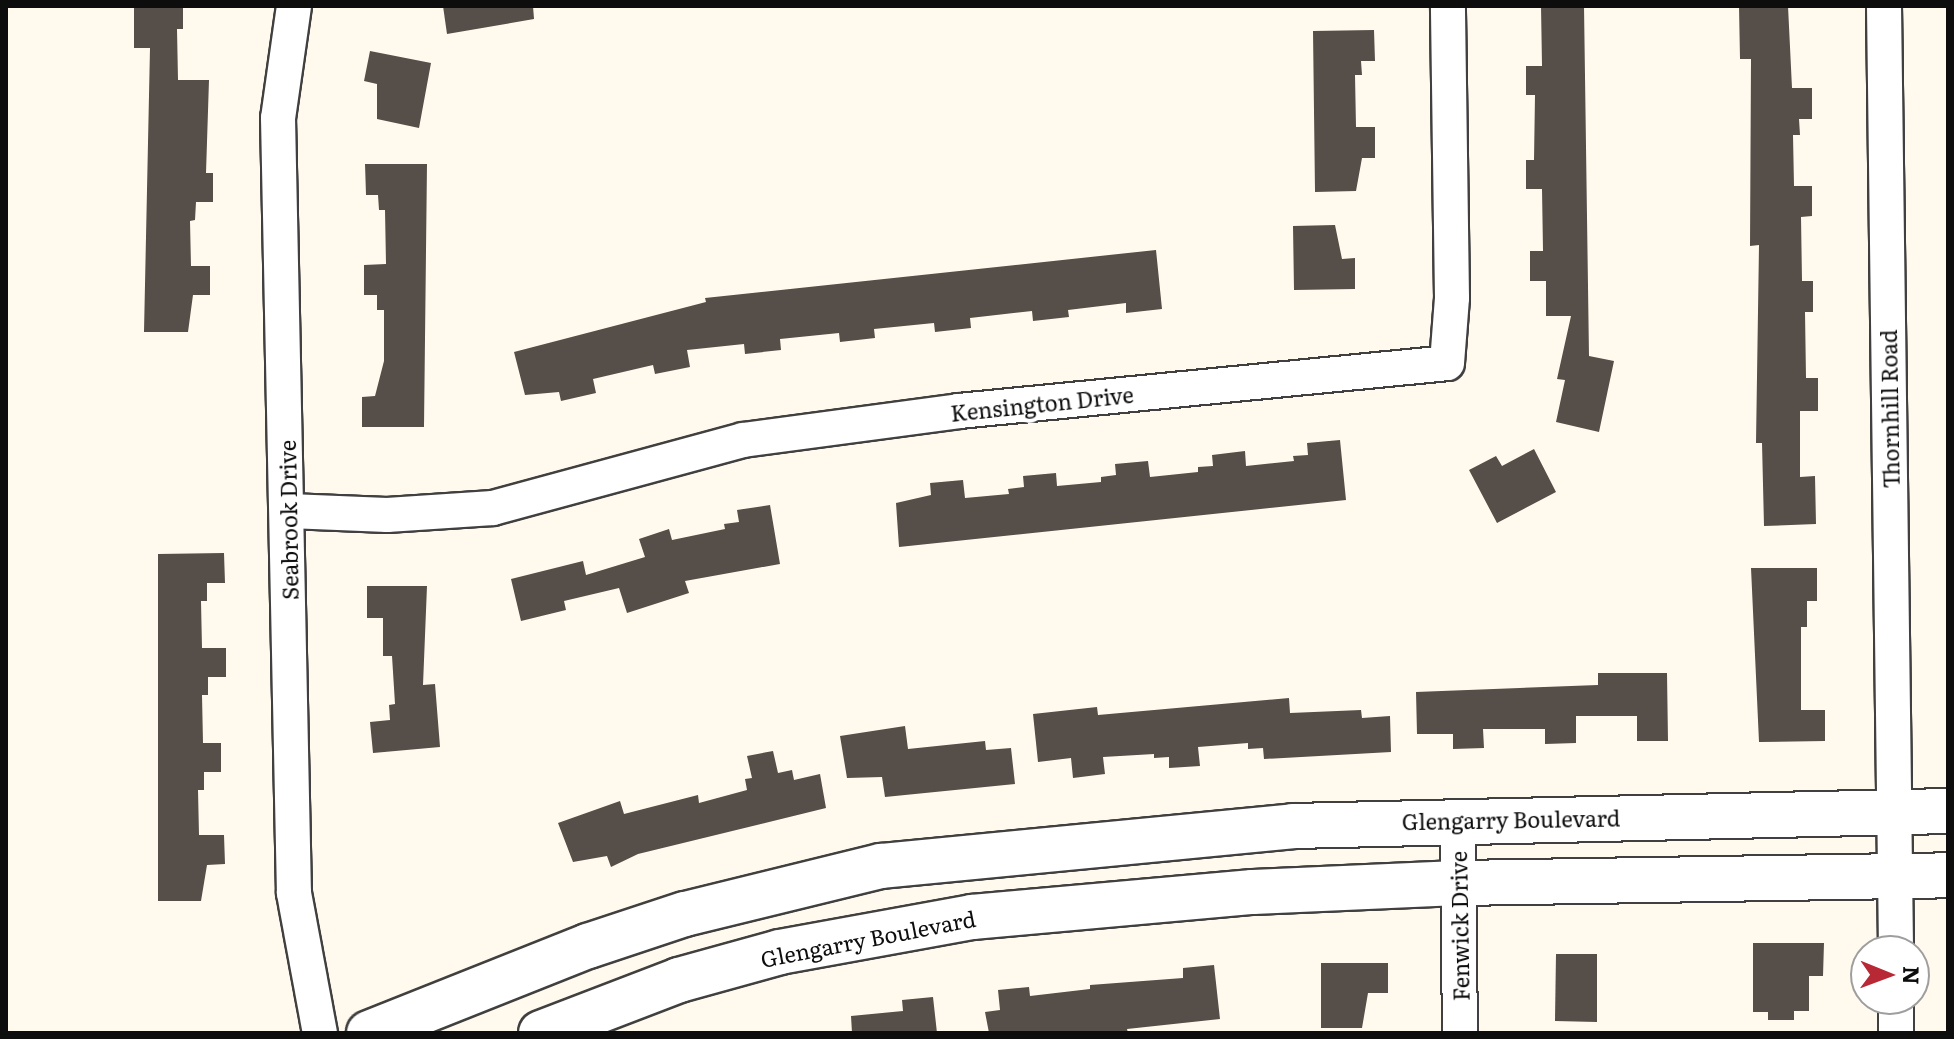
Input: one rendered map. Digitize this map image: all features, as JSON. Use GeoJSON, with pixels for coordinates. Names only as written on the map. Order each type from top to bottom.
{"type":"FeatureCollection","features":[{"type":"Feature","properties":{"kind":"street","name":"Seabrook Drive"},"geometry":{"type":"LineString","coordinates":[[294,6],[278,118],[289,511],[294,893],[320,1033]]}},
{"type":"Feature","properties":{"kind":"street","name":"Kensington Drive"},"geometry":{"type":"LineString","coordinates":[[289,511],[387,515],[493,508],[743,440],[959,411],[1447,363],[1452,298],[1448,6]]}},
{"type":"Feature","properties":{"kind":"street","name":"Thornhill Road"},"geometry":{"type":"LineString","coordinates":[[1884,6],[1896,935]]}},
{"type":"Feature","properties":{"kind":"street","name":"Glengarry Boulevard"},"geometry":{"type":"LineString","coordinates":[[369,1033],[588,946],[685,914],[881,866],[1293,826],[1458,819],[1948,811]]}},
{"type":"Feature","properties":{"kind":"street","name":"Fenwick Drive"},"geometry":{"type":"LineString","coordinates":[[1458,819],[1460,1033]]}},
{"type":"Feature","properties":{"kind":"street"},"geometry":{"type":"LineString","coordinates":[[1075,845],[1082,908]]}},
{"type":"Feature","properties":{"kind":"street","name":"Glengarry Boulevard"},"geometry":{"type":"LineString","coordinates":[[541,1033],[703,973],[876,932],[1082,908],[1253,892],[1458,883],[1948,875]]}},
{"type":"Feature","properties":{"kind":"street"},"geometry":{"type":"LineString","coordinates":[[685,914],[703,973]]}},
{"type":"Feature","properties":{"kind":"building"},"geometry":{"type":"Polygon","coordinates":[[[134,6],[183,6],[183,29],[177,29],[178,80],[209,80],[206,173],[213,173],[213,202],[196,202],[195,220],[190,221],[191,266],[210,266],[210,295],[193,295],[188,332],[144,332],[150,48],[134,48],[134,6]]]}},
{"type":"Feature","properties":{"kind":"building"},"geometry":{"type":"Polygon","coordinates":[[[443,6],[533,6],[534,19],[447,34],[443,6]]]}},
{"type":"Feature","properties":{"kind":"building"},"geometry":{"type":"Polygon","coordinates":[[[1541,6],[1584,6],[1589,356],[1614,361],[1599,432],[1556,422],[1565,380],[1557,379],[1571,316],[1546,316],[1546,281],[1530,281],[1530,251],[1543,251],[1542,189],[1526,189],[1526,160],[1534,160],[1535,95],[1526,95],[1526,66],[1542,66],[1541,6]]]}},
{"type":"Feature","properties":{"kind":"building"},"geometry":{"type":"Polygon","coordinates":[[[1739,6],[1788,6],[1792,88],[1812,88],[1812,119],[1799,119],[1800,135],[1793,135],[1794,186],[1812,186],[1812,216],[1801,217],[1802,281],[1813,281],[1813,312],[1805,312],[1806,378],[1818,378],[1818,411],[1800,411],[1800,477],[1815,476],[1816,524],[1764,526],[1762,443],[1756,443],[1759,245],[1750,246],[1751,59],[1740,59],[1739,6]]]}},
{"type":"Feature","properties":{"kind":"building"},"geometry":{"type":"Polygon","coordinates":[[[1374,30],[1375,61],[1361,61],[1362,75],[1355,75],[1356,127],[1375,127],[1375,158],[1362,158],[1356,191],[1315,192],[1313,31],[1374,30]]]}},
{"type":"Feature","properties":{"kind":"building"},"geometry":{"type":"Polygon","coordinates":[[[370,51],[431,63],[419,128],[377,119],[377,84],[364,81],[370,51]]]}},
{"type":"Feature","properties":{"kind":"building"},"geometry":{"type":"Polygon","coordinates":[[[365,164],[427,164],[424,427],[362,427],[362,397],[375,396],[384,361],[384,310],[377,310],[377,295],[364,295],[364,265],[386,264],[385,210],[379,210],[378,195],[366,195],[365,164]]]}},
{"type":"Feature","properties":{"kind":"building"},"geometry":{"type":"Polygon","coordinates":[[[1335,225],[1342,259],[1355,258],[1355,289],[1294,290],[1293,226],[1335,225]]]}},
{"type":"Feature","properties":{"kind":"building"},"geometry":{"type":"Polygon","coordinates":[[[1156,250],[1162,309],[1126,313],[1126,303],[1068,310],[1069,317],[1033,321],[1032,311],[970,318],[971,328],[935,332],[934,323],[874,329],[875,338],[840,342],[839,333],[780,339],[781,350],[745,354],[744,344],[687,350],[690,367],[655,374],[653,365],[593,379],[596,393],[561,401],[559,392],[525,395],[514,352],[706,302],[705,298],[1156,250]]]}},
{"type":"Feature","properties":{"kind":"building"},"geometry":{"type":"Polygon","coordinates":[[[1340,440],[1346,500],[899,547],[896,503],[931,495],[930,483],[963,480],[965,498],[1009,494],[1008,489],[1024,487],[1023,476],[1056,473],[1057,486],[1101,482],[1101,477],[1116,475],[1115,464],[1148,461],[1150,477],[1198,472],[1198,467],[1213,466],[1212,455],[1245,451],[1246,466],[1294,461],[1293,456],[1308,455],[1307,443],[1340,440]]]}},
{"type":"Feature","properties":{"kind":"building"},"geometry":{"type":"Polygon","coordinates":[[[1534,449],[1556,492],[1497,523],[1469,470],[1496,456],[1502,466],[1534,449]]]}},
{"type":"Feature","properties":{"kind":"building"},"geometry":{"type":"Polygon","coordinates":[[[770,505],[780,564],[685,581],[689,593],[627,613],[619,588],[564,601],[566,610],[521,621],[511,579],[583,561],[586,575],[645,557],[639,539],[669,529],[672,540],[725,529],[724,524],[739,522],[737,510],[770,505]]]}},
{"type":"Feature","properties":{"kind":"building"},"geometry":{"type":"Polygon","coordinates":[[[224,553],[225,583],[207,583],[207,601],[201,601],[202,648],[226,648],[226,677],[208,677],[208,695],[202,695],[203,743],[221,743],[221,772],[204,772],[204,790],[198,790],[199,835],[224,835],[225,864],[207,865],[201,901],[158,901],[158,554],[224,553]]]}},
{"type":"Feature","properties":{"kind":"building"},"geometry":{"type":"Polygon","coordinates":[[[1751,568],[1817,568],[1817,601],[1807,601],[1807,627],[1801,627],[1801,710],[1825,710],[1825,741],[1759,742],[1751,568]]]}},
{"type":"Feature","properties":{"kind":"building"},"geometry":{"type":"Polygon","coordinates":[[[367,586],[427,586],[423,685],[435,684],[440,747],[373,753],[370,722],[390,720],[389,705],[395,704],[392,656],[383,656],[383,618],[367,618],[367,586]]]}},
{"type":"Feature","properties":{"kind":"building"},"geometry":{"type":"Polygon","coordinates":[[[1598,673],[1667,673],[1668,741],[1637,741],[1637,716],[1576,716],[1576,743],[1545,744],[1545,729],[1483,729],[1484,748],[1453,749],[1453,734],[1417,734],[1416,692],[1598,685],[1598,673]]]}},
{"type":"Feature","properties":{"kind":"building"},"geometry":{"type":"Polygon","coordinates":[[[1289,698],[1290,713],[1361,710],[1362,718],[1390,716],[1391,752],[1264,759],[1263,748],[1248,749],[1248,743],[1198,747],[1200,766],[1169,768],[1169,757],[1154,758],[1154,754],[1103,757],[1105,774],[1073,778],[1071,758],[1038,762],[1033,714],[1097,707],[1098,715],[1289,698]]]}},
{"type":"Feature","properties":{"kind":"building"},"geometry":{"type":"Polygon","coordinates":[[[905,726],[908,749],[985,741],[986,750],[1011,748],[1015,784],[885,797],[882,777],[847,778],[840,736],[905,726]]]}},
{"type":"Feature","properties":{"kind":"building"},"geometry":{"type":"Polygon","coordinates":[[[773,751],[778,773],[792,770],[794,780],[820,774],[826,808],[638,854],[611,867],[607,856],[573,862],[558,823],[620,801],[624,814],[698,795],[699,803],[747,790],[745,779],[752,778],[747,756],[773,751]]]}},
{"type":"Feature","properties":{"kind":"building"},"geometry":{"type":"Polygon","coordinates":[[[1753,943],[1824,943],[1823,976],[1809,976],[1809,1011],[1794,1011],[1794,1020],[1768,1020],[1768,1012],[1753,1012],[1753,943]]]}},
{"type":"Feature","properties":{"kind":"building"},"geometry":{"type":"Polygon","coordinates":[[[1556,954],[1597,954],[1597,1022],[1555,1021],[1556,954]]]}},
{"type":"Feature","properties":{"kind":"building"},"geometry":{"type":"Polygon","coordinates":[[[1321,963],[1388,963],[1388,993],[1368,993],[1362,1028],[1321,1028],[1321,963]]]}},
{"type":"Feature","properties":{"kind":"building"},"geometry":{"type":"Polygon","coordinates":[[[1214,965],[1220,1019],[1127,1029],[1128,1033],[989,1033],[985,1012],[1000,1010],[998,990],[1029,987],[1030,996],[1090,989],[1090,985],[1183,978],[1183,968],[1214,965]]]}},
{"type":"Feature","properties":{"kind":"building"},"geometry":{"type":"Polygon","coordinates":[[[933,997],[937,1033],[852,1033],[851,1016],[903,1011],[902,1000],[933,997]]]}}]}
